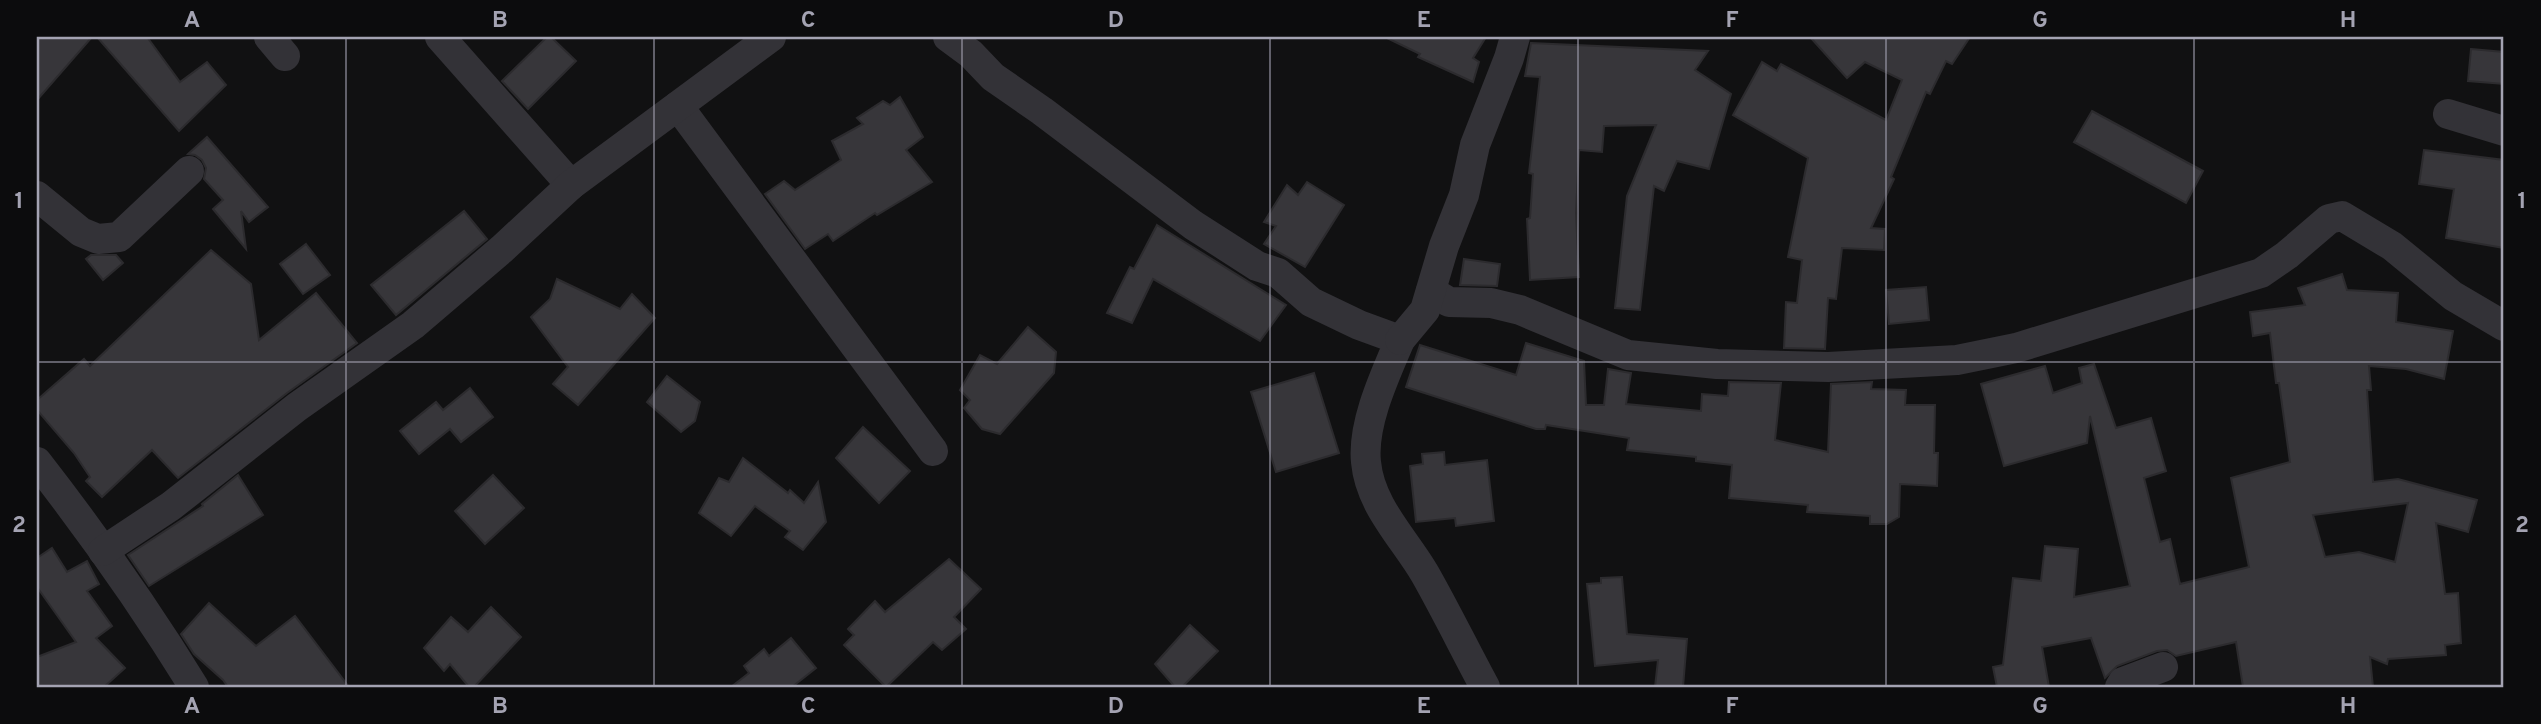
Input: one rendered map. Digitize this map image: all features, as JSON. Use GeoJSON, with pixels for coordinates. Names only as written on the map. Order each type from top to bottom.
{"type":"FeatureCollection","features":[{"type":"Feature","properties":{"kind":"street"},"geometry":{"type":"LineString","coordinates":[[440,37],[571,185]]}},
{"type":"Feature","properties":{"kind":"street"},"geometry":{"type":"LineString","coordinates":[[103,551],[170,506],[297,407],[413,325],[502,249],[571,185],[771,37]]}},
{"type":"Feature","properties":{"kind":"street"},"geometry":{"type":"LineString","coordinates":[[948,37],[971,54],[993,78],[1042,111],[1193,225],[1257,266],[1278,273],[1311,302],[1359,325],[1400,340]]}},
{"type":"Feature","properties":{"kind":"street"},"geometry":{"type":"LineString","coordinates":[[1485,687],[1424,573],[1373,495],[1366,461],[1372,415],[1387,370],[1400,340],[1424,310],[1444,246],[1464,195],[1475,145],[1515,37]]}},
{"type":"Feature","properties":{"kind":"street"},"geometry":{"type":"LineString","coordinates":[[678,106],[933,451]]}},
{"type":"Feature","properties":{"kind":"street"},"geometry":{"type":"LineString","coordinates":[[2448,114],[2504,131]]}},
{"type":"Feature","properties":{"kind":"street"},"geometry":{"type":"LineString","coordinates":[[37,197],[80,232],[98,239],[119,237],[189,171]]}},
{"type":"Feature","properties":{"kind":"street"},"geometry":{"type":"LineString","coordinates":[[1431,291],[1449,302],[1491,303],[1520,310],[1628,355],[1717,364],[1814,366],[1957,360],[2028,344],[2261,273],[2329,219],[2342,216],[2392,246],[2453,296],[2504,326]]}},
{"type":"Feature","properties":{"kind":"street"},"geometry":{"type":"LineString","coordinates":[[37,462],[161,634],[194,687]]}},
{"type":"Feature","properties":{"kind":"street"},"geometry":{"type":"LineString","coordinates":[[2120,687],[2123,682],[2163,667]]}},
{"type":"Feature","properties":{"kind":"building"},"geometry":{"type":"Polygon","coordinates":[[[37,37],[92,37],[37,100],[37,37]]]}},
{"type":"Feature","properties":{"kind":"building"},"geometry":{"type":"Polygon","coordinates":[[[97,37],[147,37],[180,82],[207,62],[226,85],[179,131],[97,37]]]}},
{"type":"Feature","properties":{"kind":"building"},"geometry":{"type":"Polygon","coordinates":[[[547,37],[551,37],[576,61],[528,109],[502,81],[547,37]]]}},
{"type":"Feature","properties":{"kind":"building"},"geometry":{"type":"Polygon","coordinates":[[[1385,37],[1486,37],[1473,58],[1479,62],[1473,82],[1418,57],[1420,54],[1385,37]]]}},
{"type":"Feature","properties":{"kind":"building"},"geometry":{"type":"Polygon","coordinates":[[[1810,37],[1970,37],[1952,64],[1946,61],[1930,94],[1926,92],[1891,177],[1894,179],[1871,228],[1885,229],[1884,250],[1842,248],[1836,299],[1828,298],[1825,349],[1784,348],[1786,302],[1797,303],[1802,260],[1788,257],[1808,158],[1733,115],[1762,62],[1777,71],[1781,64],[1886,120],[1902,80],[1865,62],[1847,78],[1810,37]]]}},
{"type":"Feature","properties":{"kind":"building"},"geometry":{"type":"Polygon","coordinates":[[[1531,43],[1708,51],[1695,70],[1731,94],[1709,169],[1677,161],[1664,191],[1654,186],[1640,310],[1615,308],[1627,196],[1656,125],[1604,126],[1602,152],[1579,150],[1576,213],[1579,277],[1530,280],[1527,219],[1530,218],[1533,174],[1529,173],[1540,77],[1525,76],[1531,43]]]}},
{"type":"Feature","properties":{"kind":"building"},"geometry":{"type":"Polygon","coordinates":[[[2471,49],[2504,52],[2504,84],[2468,81],[2471,49]]]}},
{"type":"Feature","properties":{"kind":"building"},"geometry":{"type":"Polygon","coordinates":[[[900,97],[923,137],[906,150],[932,182],[877,215],[875,213],[833,241],[828,234],[805,249],[765,194],[784,181],[795,190],[841,160],[832,141],[863,124],[857,118],[883,101],[890,105],[900,97]]]}},
{"type":"Feature","properties":{"kind":"building"},"geometry":{"type":"Polygon","coordinates":[[[2092,111],[2203,171],[2186,203],[2074,142],[2092,111]]]}},
{"type":"Feature","properties":{"kind":"building"},"geometry":{"type":"Polygon","coordinates":[[[207,137],[268,207],[249,222],[241,211],[246,249],[213,209],[223,200],[204,179],[206,168],[202,160],[188,154],[207,137]]]}},
{"type":"Feature","properties":{"kind":"building"},"geometry":{"type":"Polygon","coordinates":[[[2424,150],[2504,160],[2504,248],[2446,238],[2454,189],[2419,184],[2424,150]]]}},
{"type":"Feature","properties":{"kind":"building"},"geometry":{"type":"Polygon","coordinates":[[[1307,182],[1344,205],[1305,267],[1264,244],[1276,226],[1264,222],[1287,185],[1298,195],[1307,182]]]}},
{"type":"Feature","properties":{"kind":"building"},"geometry":{"type":"Polygon","coordinates":[[[464,211],[487,239],[396,315],[371,285],[464,211]]]}},
{"type":"Feature","properties":{"kind":"building"},"geometry":{"type":"Polygon","coordinates":[[[1157,225],[1286,305],[1260,341],[1153,279],[1132,323],[1107,313],[1130,267],[1134,269],[1157,225]]]}},
{"type":"Feature","properties":{"kind":"building"},"geometry":{"type":"Polygon","coordinates":[[[306,244],[330,275],[303,294],[280,264],[306,244]]]}},
{"type":"Feature","properties":{"kind":"building"},"geometry":{"type":"Polygon","coordinates":[[[211,250],[251,284],[259,340],[316,293],[357,343],[287,393],[178,478],[152,450],[102,497],[86,481],[90,477],[74,453],[37,410],[37,400],[84,359],[90,366],[211,250]]]}},
{"type":"Feature","properties":{"kind":"building"},"geometry":{"type":"Polygon","coordinates":[[[91,255],[116,255],[123,263],[103,280],[86,259],[91,255]]]}},
{"type":"Feature","properties":{"kind":"building"},"geometry":{"type":"Polygon","coordinates":[[[1464,259],[1500,264],[1497,286],[1460,285],[1464,259]]]}},
{"type":"Feature","properties":{"kind":"building"},"geometry":{"type":"Polygon","coordinates":[[[2342,274],[2347,290],[2398,293],[2396,322],[2453,331],[2444,379],[2406,369],[2369,366],[2371,390],[2367,390],[2373,482],[2398,479],[2477,500],[2468,532],[2436,523],[2445,594],[2458,593],[2461,643],[2445,645],[2446,655],[2388,659],[2387,664],[2370,657],[2373,687],[2243,687],[2236,642],[2176,656],[2167,650],[2157,651],[2117,666],[2105,678],[2091,638],[2042,647],[2049,687],[1997,687],[1993,667],[2003,665],[2013,578],[2041,581],[2045,546],[2078,549],[2074,597],[2130,586],[2090,416],[2087,443],[2004,466],[1981,384],[2045,366],[2053,393],[2082,383],[2079,368],[2094,364],[2116,428],[2151,418],[2166,471],[2144,478],[2160,542],[2170,539],[2180,584],[2249,567],[2231,478],[2290,462],[2270,333],[2253,336],[2250,312],[2305,305],[2298,288],[2342,274]],[[2408,503],[2313,515],[2325,557],[2359,552],[2395,562],[2408,503]]]}},
{"type":"Feature","properties":{"kind":"building"},"geometry":{"type":"Polygon","coordinates":[[[557,279],[620,309],[632,294],[655,318],[578,405],[553,384],[568,367],[531,317],[550,299],[557,279]]]}},
{"type":"Feature","properties":{"kind":"building"},"geometry":{"type":"Polygon","coordinates":[[[1926,287],[1929,320],[1889,324],[1886,290],[1926,287]]]}},
{"type":"Feature","properties":{"kind":"building"},"geometry":{"type":"Polygon","coordinates":[[[1028,327],[1056,352],[1054,373],[1000,434],[982,429],[964,408],[970,400],[960,390],[980,355],[997,364],[1028,327]]]}},
{"type":"Feature","properties":{"kind":"building"},"geometry":{"type":"Polygon","coordinates":[[[1526,343],[1584,361],[1586,405],[1604,405],[1608,369],[1631,373],[1626,404],[1701,411],[1702,394],[1728,396],[1729,382],[1781,383],[1775,440],[1828,452],[1831,384],[1872,382],[1871,389],[1906,390],[1905,405],[1935,405],[1934,453],[1938,453],[1937,486],[1900,484],[1899,517],[1887,524],[1870,524],[1870,516],[1807,512],[1808,505],[1729,498],[1732,465],[1696,461],[1696,457],[1627,450],[1629,438],[1546,425],[1545,429],[1536,429],[1406,387],[1420,345],[1516,375],[1526,343]]]}},
{"type":"Feature","properties":{"kind":"building"},"geometry":{"type":"Polygon","coordinates":[[[1314,373],[1339,453],[1276,472],[1251,392],[1314,373]]]}},
{"type":"Feature","properties":{"kind":"building"},"geometry":{"type":"Polygon","coordinates":[[[667,376],[700,402],[695,421],[681,432],[647,402],[667,376]]]}},
{"type":"Feature","properties":{"kind":"building"},"geometry":{"type":"Polygon","coordinates":[[[470,388],[493,417],[461,442],[450,429],[419,454],[400,431],[436,402],[443,410],[470,388]]]}},
{"type":"Feature","properties":{"kind":"building"},"geometry":{"type":"Polygon","coordinates":[[[863,427],[910,471],[879,503],[836,458],[863,427]]]}},
{"type":"Feature","properties":{"kind":"building"},"geometry":{"type":"Polygon","coordinates":[[[1444,452],[1445,465],[1487,460],[1494,521],[1456,526],[1455,518],[1416,522],[1410,466],[1423,464],[1422,454],[1444,452]]]}},
{"type":"Feature","properties":{"kind":"building"},"geometry":{"type":"Polygon","coordinates":[[[743,458],[788,493],[790,490],[804,503],[818,482],[826,522],[803,550],[785,537],[790,531],[755,506],[731,536],[699,513],[719,478],[729,482],[743,458]]]}},
{"type":"Feature","properties":{"kind":"building"},"geometry":{"type":"Polygon","coordinates":[[[238,475],[263,515],[149,586],[128,555],[203,506],[202,504],[238,475]]]}},
{"type":"Feature","properties":{"kind":"building"},"geometry":{"type":"Polygon","coordinates":[[[493,475],[524,508],[485,544],[455,511],[493,475]]]}},
{"type":"Feature","properties":{"kind":"building"},"geometry":{"type":"Polygon","coordinates":[[[52,548],[67,572],[87,561],[99,584],[87,591],[112,626],[96,638],[125,668],[104,687],[37,687],[37,657],[76,642],[37,587],[37,558],[52,548]]]}},
{"type":"Feature","properties":{"kind":"building"},"geometry":{"type":"Polygon","coordinates":[[[949,559],[981,589],[954,617],[966,629],[942,650],[933,642],[886,687],[844,645],[854,635],[848,629],[875,601],[885,612],[949,559]]]}},
{"type":"Feature","properties":{"kind":"building"},"geometry":{"type":"Polygon","coordinates":[[[1622,577],[1627,634],[1687,639],[1683,687],[1655,687],[1658,660],[1595,666],[1587,584],[1601,583],[1601,578],[1622,577]]]}},
{"type":"Feature","properties":{"kind":"building"},"geometry":{"type":"Polygon","coordinates":[[[209,603],[256,646],[295,616],[349,687],[228,687],[194,654],[181,634],[209,603]]]}},
{"type":"Feature","properties":{"kind":"building"},"geometry":{"type":"Polygon","coordinates":[[[491,607],[521,637],[474,687],[469,687],[450,664],[444,671],[424,648],[451,617],[468,632],[491,607]]]}},
{"type":"Feature","properties":{"kind":"building"},"geometry":{"type":"Polygon","coordinates":[[[1190,625],[1218,651],[1182,687],[1175,687],[1155,664],[1190,625]]]}},
{"type":"Feature","properties":{"kind":"building"},"geometry":{"type":"Polygon","coordinates":[[[791,638],[816,668],[792,687],[731,687],[749,673],[744,666],[764,649],[769,656],[791,638]]]}}]}
